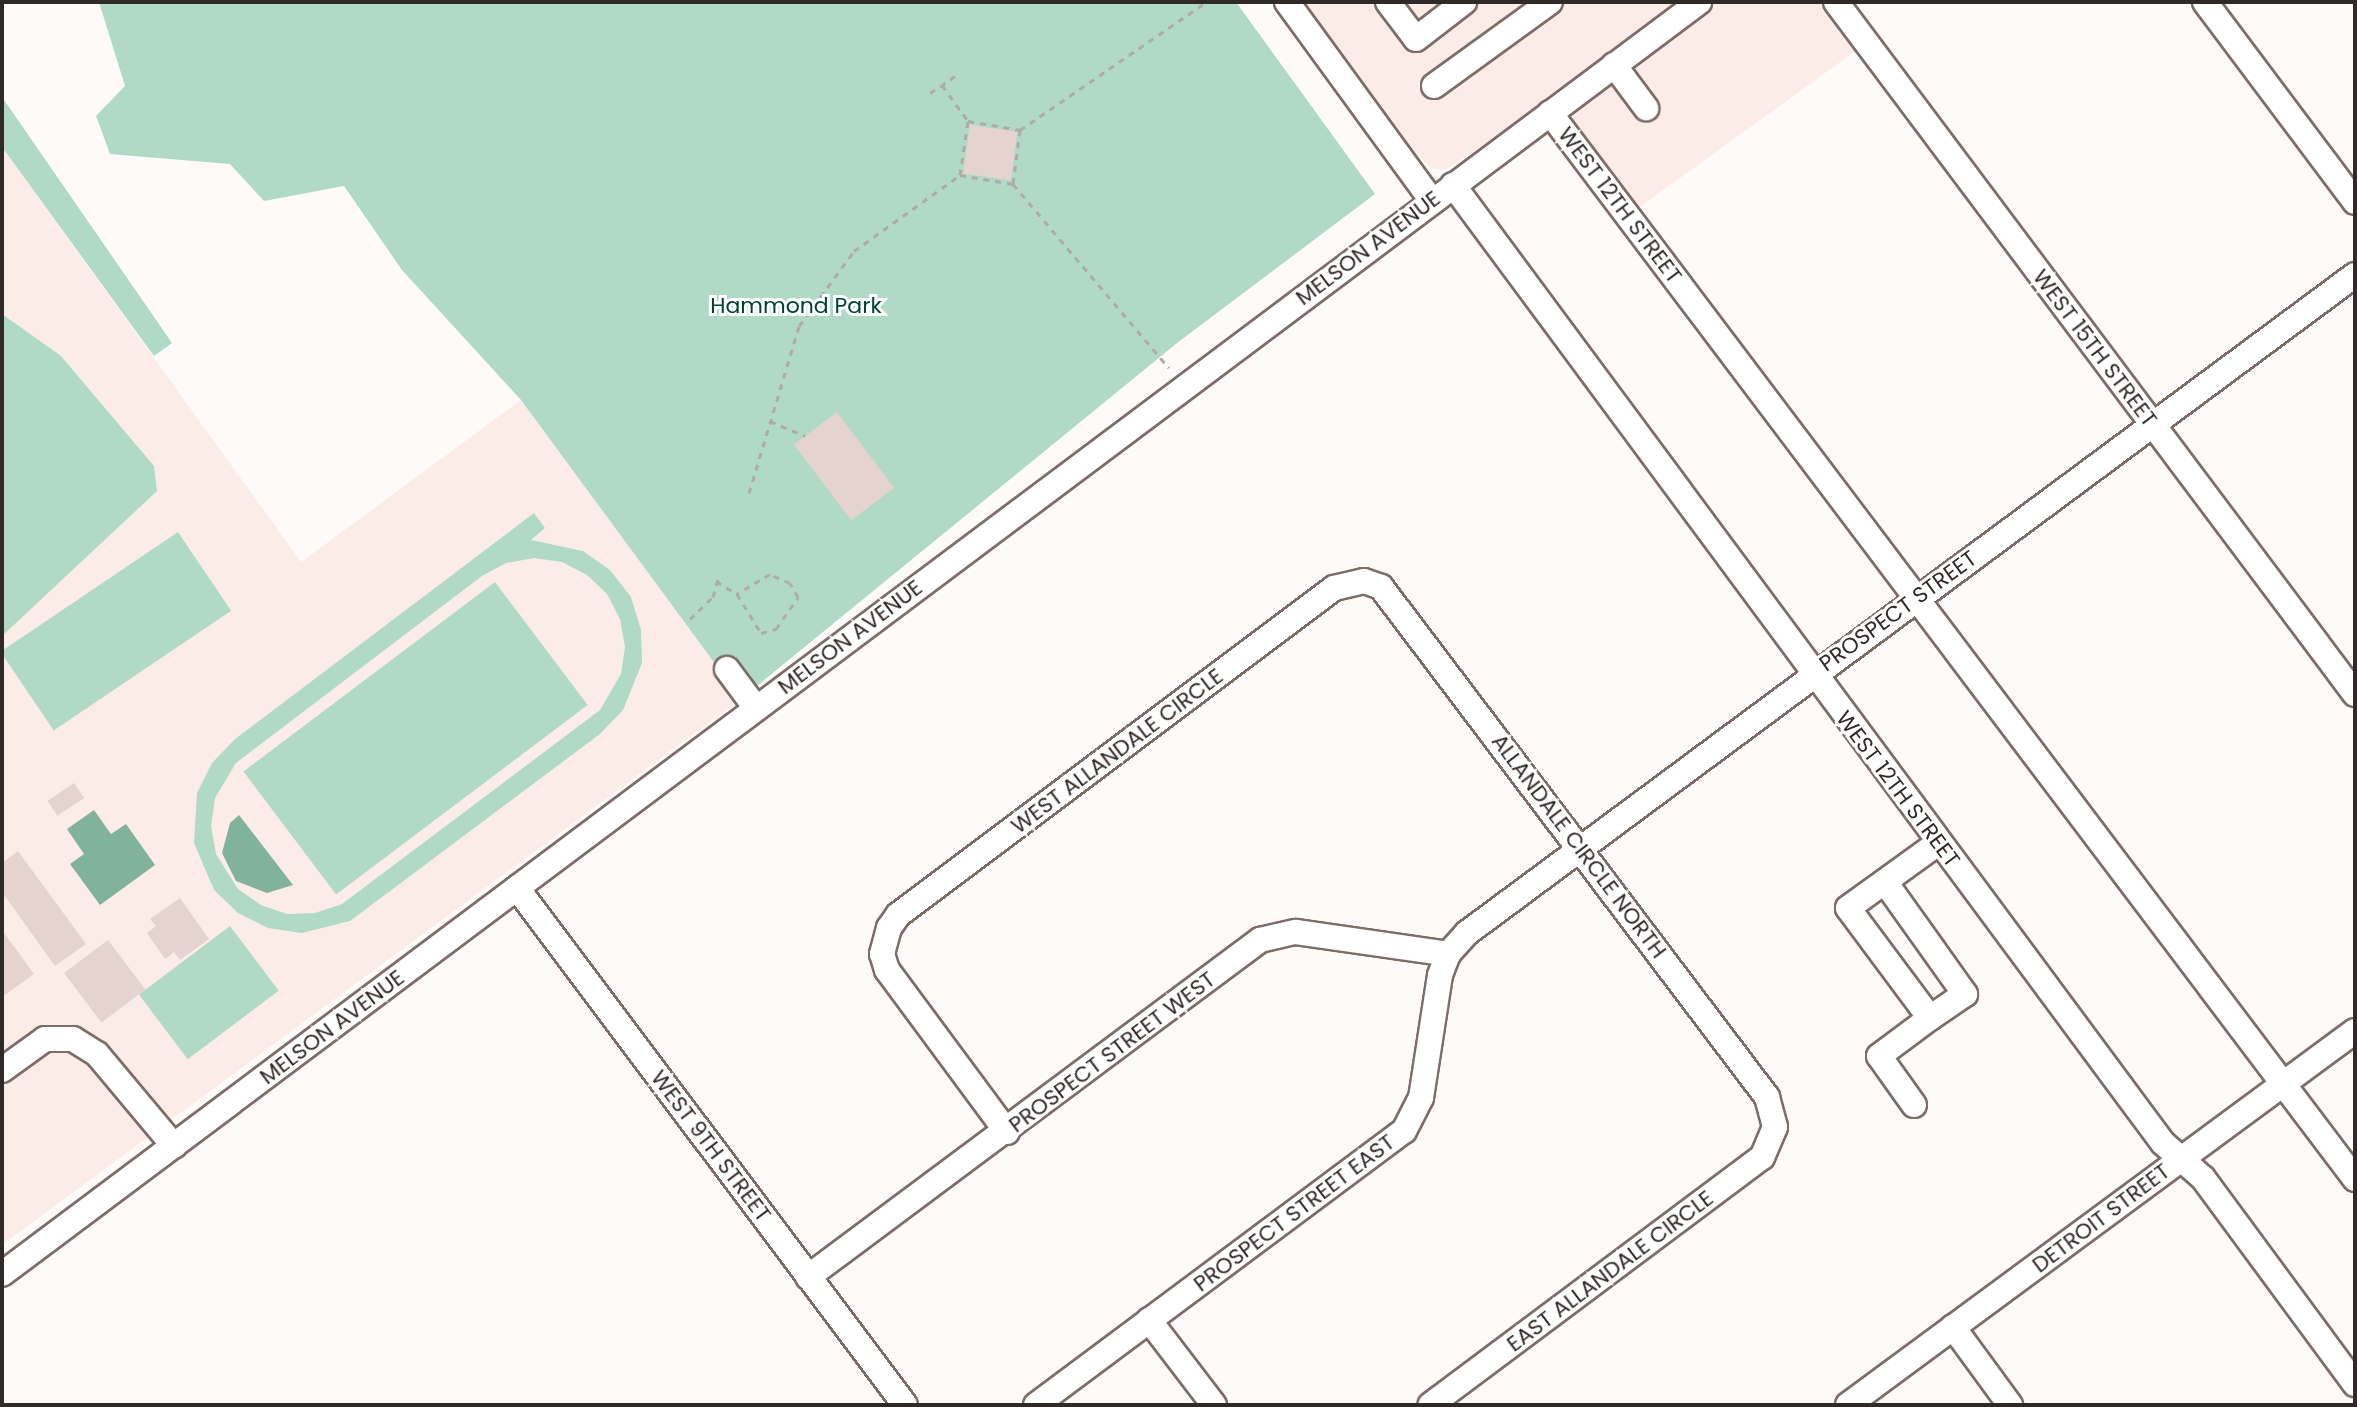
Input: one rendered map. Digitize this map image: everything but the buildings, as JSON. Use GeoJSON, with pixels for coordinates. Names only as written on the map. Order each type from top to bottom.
{"type":"FeatureCollection","features":[{"type":"Feature","properties":{"kind":"street"},"geometry":{"type":"LineString","coordinates":[[1287,2],[1432,201]]}},
{"type":"Feature","properties":{"kind":"street"},"geometry":{"type":"LineString","coordinates":[[1388,2],[1416,39],[1464,2]]}},
{"type":"Feature","properties":{"kind":"street"},"geometry":{"type":"LineString","coordinates":[[1434,86],[1550,2]]}},
{"type":"Feature","properties":{"kind":"street","name":"MELSON AVENUE"},"geometry":{"type":"LineString","coordinates":[[2,1274],[1699,2]]}},
{"type":"Feature","properties":{"kind":"street","name":"WEST 15TH STREET"},"geometry":{"type":"LineString","coordinates":[[1836,2],[2355,694]]}},
{"type":"Feature","properties":{"kind":"street"},"geometry":{"type":"LineString","coordinates":[[2205,2],[2355,202]]}},
{"type":"Feature","properties":{"kind":"street"},"geometry":{"type":"LineString","coordinates":[[1614,65],[1646,108]]}},
{"type":"Feature","properties":{"kind":"street","name":"WEST 12TH STREET"},"geometry":{"type":"LineString","coordinates":[[1550,113],[2355,1179]]}},
{"type":"Feature","properties":{"kind":"street","name":"WEST 12TH STREET"},"geometry":{"type":"LineString","coordinates":[[1453,185],[1938,843],[2180,1159],[2203,1178],[2355,1384]]}},
{"type":"Feature","properties":{"kind":"street","name":"PROSPECT STREET"},"geometry":{"type":"LineString","coordinates":[[1448,954],[1467,933],[1812,674],[2355,275]]}},
{"type":"Feature","properties":{"kind":"street","name":"ALLANDALE CIRCLE NORTH"},"geometry":{"type":"LineString","coordinates":[[1364,581],[1393,598],[1767,1097],[1775,1127]]}},
{"type":"Feature","properties":{"kind":"street","name":"WEST ALLANDALE CIRCLE"},"geometry":{"type":"LineString","coordinates":[[1007,1132],[887,970],[884,941],[898,915],[1334,588],[1364,581]]}},
{"type":"Feature","properties":{"kind":"street"},"geometry":{"type":"LineString","coordinates":[[727,669],[756,708]]}},
{"type":"Feature","properties":{"kind":"street"},"geometry":{"type":"LineString","coordinates":[[1930,1018],[1848,908],[1938,843]]}},
{"type":"Feature","properties":{"kind":"street"},"geometry":{"type":"LineString","coordinates":[[1885,882],[1965,994],[1879,1056],[1914,1105]]}},
{"type":"Feature","properties":{"kind":"street","name":"WEST 9TH STREET"},"geometry":{"type":"LineString","coordinates":[[517,888],[905,1405]]}},
{"type":"Feature","properties":{"kind":"street","name":"PROSPECT STREET WEST"},"geometry":{"type":"LineString","coordinates":[[808,1277],[1278,932],[1448,954]]}},
{"type":"Feature","properties":{"kind":"street","name":"PROSPECT STREET EAST"},"geometry":{"type":"LineString","coordinates":[[1036,1405],[1415,1117],[1435,999],[1448,954]]}},
{"type":"Feature","properties":{"kind":"street","name":"DETROIT STREET"},"geometry":{"type":"LineString","coordinates":[[1848,1405],[2355,1031]]}},
{"type":"Feature","properties":{"kind":"street"},"geometry":{"type":"LineString","coordinates":[[2,1070],[45,1039],[73,1039],[97,1054],[174,1146]]}},
{"type":"Feature","properties":{"kind":"street","name":"EAST ALLANDALE CIRCLE"},"geometry":{"type":"LineString","coordinates":[[1431,1405],[1762,1157],[1775,1127]]}},
{"type":"Feature","properties":{"kind":"street"},"geometry":{"type":"LineString","coordinates":[[1149,1320],[1214,1405]]}},
{"type":"Feature","properties":{"kind":"street"},"geometry":{"type":"LineString","coordinates":[[1953,1327],[2010,1405]]}},
{"type":"Feature","properties":{"kind":"path"},"geometry":{"type":"LineString","coordinates":[[968,121],[1020,130],[1206,2]]}},
{"type":"Feature","properties":{"kind":"path"},"geometry":{"type":"LineString","coordinates":[[930,93],[955,76]]}},
{"type":"Feature","properties":{"kind":"path"},"geometry":{"type":"LineString","coordinates":[[942,85],[968,121],[960,175]]}},
{"type":"Feature","properties":{"kind":"path"},"geometry":{"type":"LineString","coordinates":[[1013,184],[1020,130]]}},
{"type":"Feature","properties":{"kind":"path"},"geometry":{"type":"LineString","coordinates":[[749,493],[799,326],[854,251],[960,175],[1013,184],[1169,368]]}},
{"type":"Feature","properties":{"kind":"path"},"geometry":{"type":"LineString","coordinates":[[770,421],[805,436]]}},
{"type":"Feature","properties":{"kind":"path"},"geometry":{"type":"LineString","coordinates":[[690,619],[713,597],[717,580],[737,594],[761,633],[776,629],[798,597],[790,583],[770,574],[737,594]]}},
{"type":"Feature","properties":{"kind":"shaded area"},"geometry":{"type":"Polygon","coordinates":[[[1299,2],[1683,2],[1539,109],[1445,170],[1431,168],[1392,130],[1299,2]]]}},
{"type":"Feature","properties":{"kind":"shaded area"},"geometry":{"type":"Polygon","coordinates":[[[1718,2],[1822,2],[1857,50],[1637,209],[1563,113],[1718,2]]]}},
{"type":"Feature","properties":{"kind":"shaded area"},"geometry":{"type":"Polygon","coordinates":[[[2,147],[301,562],[521,400],[741,699],[2,1245],[2,147]]]}},
{"type":"Feature","properties":{"kind":"shaded area"},"geometry":{"type":"Polygon","coordinates":[[[94,810],[111,834],[126,824],[155,865],[100,905],[70,864],[84,854],[67,829],[94,810]]]}},
{"type":"Feature","properties":{"kind":"shaded area"},"geometry":{"type":"Polygon","coordinates":[[[239,815],[293,885],[267,893],[236,881],[222,853],[230,823],[239,815]]]}},
{"type":"Feature","properties":{"kind":"green space","name":"Hammond Park"},"geometry":{"type":"Polygon","coordinates":[[[99,2],[1236,2],[1375,194],[1177,343],[741,699],[521,400],[402,270],[344,186],[264,201],[230,164],[110,154],[96,116],[125,86],[99,2]]]}},
{"type":"Feature","properties":{"kind":"green space"},"geometry":{"type":"Polygon","coordinates":[[[2,97],[172,343],[154,356],[2,147],[2,97]]]}},
{"type":"Feature","properties":{"kind":"green space"},"geometry":{"type":"Polygon","coordinates":[[[2,314],[61,356],[154,466],[157,491],[2,636],[2,314]]]}},
{"type":"Feature","properties":{"kind":"green space"},"geometry":{"type":"Polygon","coordinates":[[[534,513],[545,528],[531,540],[583,551],[610,570],[631,597],[641,630],[642,663],[623,710],[600,734],[350,921],[302,933],[268,928],[238,913],[214,890],[194,843],[197,793],[212,763],[235,739],[534,513]],[[534,558],[506,563],[482,576],[236,763],[215,798],[211,826],[216,854],[238,889],[261,905],[287,914],[315,913],[342,904],[600,710],[621,674],[625,647],[620,619],[607,594],[587,575],[562,562],[534,558]]]}},
{"type":"Feature","properties":{"kind":"green space"},"geometry":{"type":"Polygon","coordinates":[[[178,532],[231,611],[54,730],[2,651],[178,532]]]}},
{"type":"Feature","properties":{"kind":"green space"},"geometry":{"type":"Polygon","coordinates":[[[495,582],[588,705],[336,895],[243,772],[495,582]]]}},
{"type":"Feature","properties":{"kind":"green space"},"geometry":{"type":"Polygon","coordinates":[[[230,926],[279,991],[188,1059],[139,995],[230,926]]]}}]}
